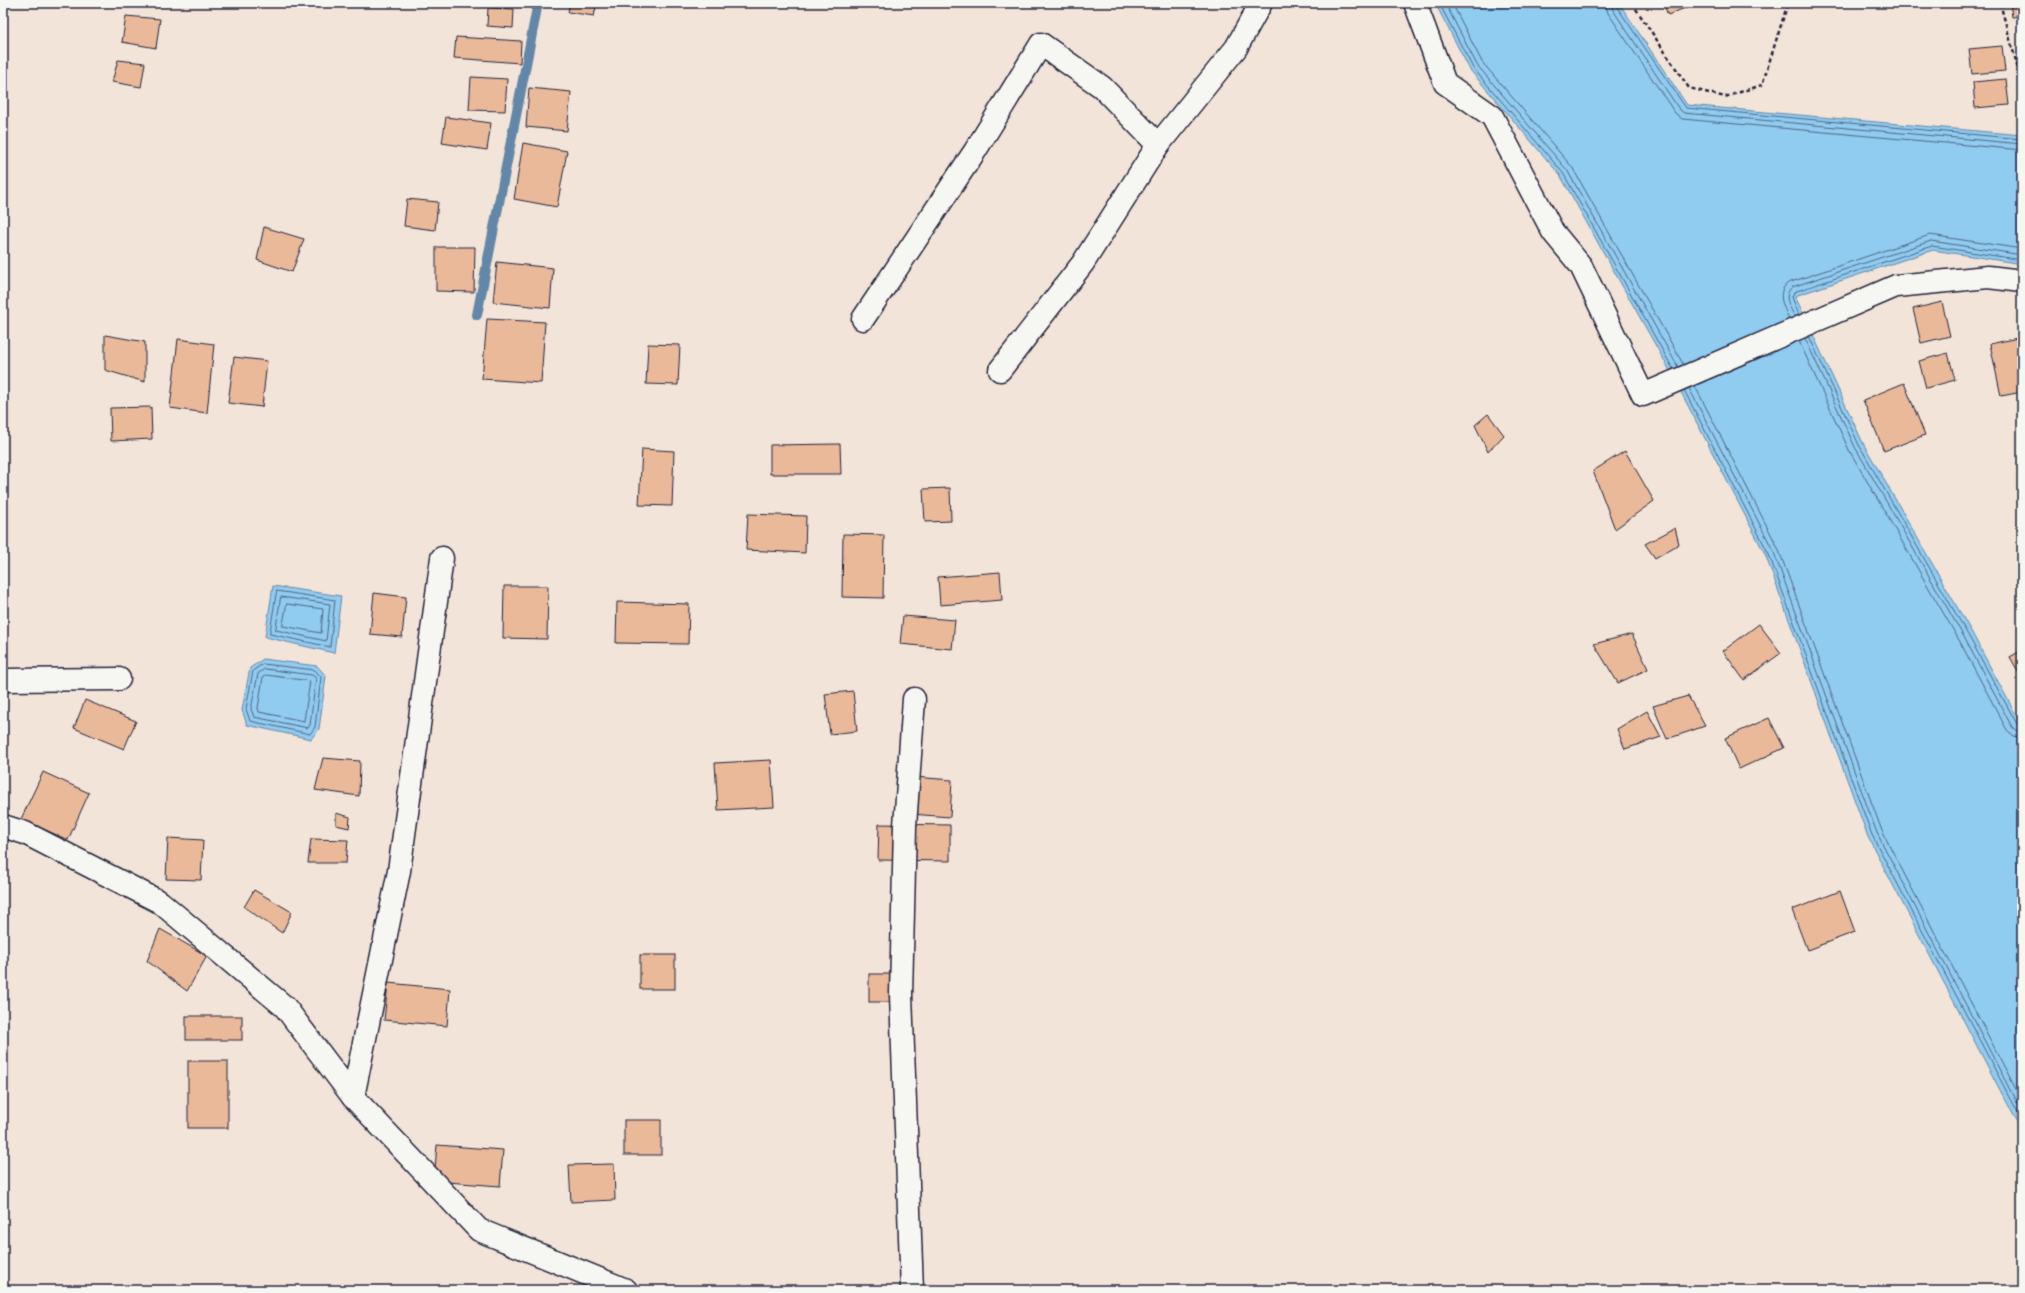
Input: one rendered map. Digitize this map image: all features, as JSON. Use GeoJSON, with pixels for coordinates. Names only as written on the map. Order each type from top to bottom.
{"type":"FeatureCollection","features":[{"type":"Feature","properties":{"kind":"street"},"geometry":{"type":"LineString","coordinates":[[1000,370],[1083,263],[1158,145],[1236,48],[1261,3]]}},
{"type":"Feature","properties":{"kind":"street"},"geometry":{"type":"LineString","coordinates":[[1415,3],[1445,83],[1492,116],[1553,232],[1581,266],[1643,395],[1896,286],[1988,277],[2022,281]]}},
{"type":"Feature","properties":{"kind":"street"},"geometry":{"type":"LineString","coordinates":[[863,319],[974,151],[1042,44],[1102,87],[1158,145]]}},
{"type":"Feature","properties":{"kind":"street"},"geometry":{"type":"LineString","coordinates":[[353,1097],[398,871],[442,558]]}},
{"type":"Feature","properties":{"kind":"street"},"geometry":{"type":"LineString","coordinates":[[3,680],[119,679]]}},
{"type":"Feature","properties":{"kind":"street"},"geometry":{"type":"LineString","coordinates":[[912,1290],[901,995],[904,826],[914,699]]}},
{"type":"Feature","properties":{"kind":"street"},"geometry":{"type":"LineString","coordinates":[[3,826],[25,833],[160,902],[285,1007],[353,1097],[479,1230],[626,1290]]}},
{"type":"Feature","properties":{"kind":"path"},"geometry":{"type":"LineString","coordinates":[[1632,3],[1689,88],[1725,97],[1762,85],[1788,3]]}},
{"type":"Feature","properties":{"kind":"path"},"geometry":{"type":"LineString","coordinates":[[2000,3],[2022,83]]}},
{"type":"Feature","properties":{"kind":"water"},"geometry":{"type":"Polygon","coordinates":[[[1435,3],[1619,3],[1687,105],[2022,135],[2022,264],[1933,250],[1795,296],[1863,443],[1972,633],[2022,726],[2022,1128],[2013,1115],[1868,837],[1765,554],[1670,371],[1560,175],[1470,70],[1435,3]]]}},
{"type":"Feature","properties":{"kind":"water"},"geometry":{"type":"Polygon","coordinates":[[[273,586],[341,596],[334,653],[265,637],[273,586]]]}},
{"type":"Feature","properties":{"kind":"water"},"geometry":{"type":"Polygon","coordinates":[[[263,659],[317,666],[326,676],[319,729],[311,739],[247,725],[242,710],[250,668],[263,659]]]}},
{"type":"Feature","properties":{"kind":"building"},"geometry":{"type":"Polygon","coordinates":[[[570,3],[597,3],[594,16],[568,12],[570,3]]]}},
{"type":"Feature","properties":{"kind":"building"},"geometry":{"type":"Polygon","coordinates":[[[1663,3],[1697,3],[1668,15],[1663,3]]]}},
{"type":"Feature","properties":{"kind":"building"},"geometry":{"type":"Polygon","coordinates":[[[2010,3],[2022,3],[2022,16],[2012,17],[2010,3]]]}},
{"type":"Feature","properties":{"kind":"building"},"geometry":{"type":"Polygon","coordinates":[[[488,8],[514,9],[513,28],[487,26],[488,8]]]}},
{"type":"Feature","properties":{"kind":"building"},"geometry":{"type":"Polygon","coordinates":[[[126,16],[160,19],[156,48],[122,42],[126,16]]]}},
{"type":"Feature","properties":{"kind":"building"},"geometry":{"type":"Polygon","coordinates":[[[456,37],[521,41],[520,63],[454,58],[456,37]]]}},
{"type":"Feature","properties":{"kind":"building"},"geometry":{"type":"Polygon","coordinates":[[[2002,46],[2005,71],[1972,74],[1969,49],[2002,46]]]}},
{"type":"Feature","properties":{"kind":"building"},"geometry":{"type":"Polygon","coordinates":[[[118,60],[145,63],[141,87],[112,82],[118,60]]]}},
{"type":"Feature","properties":{"kind":"building"},"geometry":{"type":"Polygon","coordinates":[[[471,77],[507,79],[505,111],[469,110],[471,77]]]}},
{"type":"Feature","properties":{"kind":"building"},"geometry":{"type":"Polygon","coordinates":[[[2006,79],[2009,105],[1975,108],[1973,82],[2006,79]]]}},
{"type":"Feature","properties":{"kind":"building"},"geometry":{"type":"Polygon","coordinates":[[[529,88],[571,92],[567,131],[526,127],[529,88]]]}},
{"type":"Feature","properties":{"kind":"building"},"geometry":{"type":"Polygon","coordinates":[[[446,117],[491,123],[487,150],[442,143],[446,117]]]}},
{"type":"Feature","properties":{"kind":"building"},"geometry":{"type":"Polygon","coordinates":[[[523,143],[567,151],[557,207],[514,199],[523,143]]]}},
{"type":"Feature","properties":{"kind":"building"},"geometry":{"type":"Polygon","coordinates":[[[407,199],[438,202],[435,230],[404,226],[407,199]]]}},
{"type":"Feature","properties":{"kind":"building"},"geometry":{"type":"Polygon","coordinates":[[[264,227],[304,239],[292,272],[257,260],[264,227]]]}},
{"type":"Feature","properties":{"kind":"building"},"geometry":{"type":"Polygon","coordinates":[[[436,247],[475,247],[474,292],[436,291],[436,247]]]}},
{"type":"Feature","properties":{"kind":"building"},"geometry":{"type":"Polygon","coordinates":[[[497,262],[553,268],[550,308],[493,302],[497,262]]]}},
{"type":"Feature","properties":{"kind":"building"},"geometry":{"type":"Polygon","coordinates":[[[1942,302],[1950,336],[1921,343],[1913,309],[1942,302]]]}},
{"type":"Feature","properties":{"kind":"building"},"geometry":{"type":"Polygon","coordinates":[[[487,319],[545,322],[541,383],[482,379],[487,319]]]}},
{"type":"Feature","properties":{"kind":"building"},"geometry":{"type":"Polygon","coordinates":[[[105,335],[145,342],[145,382],[105,370],[105,335]]]}},
{"type":"Feature","properties":{"kind":"building"},"geometry":{"type":"Polygon","coordinates":[[[2022,337],[2022,392],[2001,396],[1990,344],[2022,337]]]}},
{"type":"Feature","properties":{"kind":"building"},"geometry":{"type":"Polygon","coordinates":[[[178,339],[214,344],[207,413],[170,408],[178,339]]]}},
{"type":"Feature","properties":{"kind":"building"},"geometry":{"type":"Polygon","coordinates":[[[648,344],[680,345],[678,385],[646,384],[648,344]]]}},
{"type":"Feature","properties":{"kind":"building"},"geometry":{"type":"Polygon","coordinates":[[[1948,353],[1955,380],[1926,388],[1919,361],[1948,353]]]}},
{"type":"Feature","properties":{"kind":"building"},"geometry":{"type":"Polygon","coordinates":[[[234,357],[267,361],[262,407],[228,403],[234,357]]]}},
{"type":"Feature","properties":{"kind":"building"},"geometry":{"type":"Polygon","coordinates":[[[1904,383],[1925,435],[1884,451],[1863,400],[1904,383]]]}},
{"type":"Feature","properties":{"kind":"building"},"geometry":{"type":"Polygon","coordinates":[[[151,407],[152,439],[111,441],[110,408],[151,407]]]}},
{"type":"Feature","properties":{"kind":"building"},"geometry":{"type":"Polygon","coordinates":[[[1488,414],[1504,435],[1488,452],[1475,425],[1488,414]]]}},
{"type":"Feature","properties":{"kind":"building"},"geometry":{"type":"Polygon","coordinates":[[[840,444],[841,474],[770,474],[770,445],[840,444]]]}},
{"type":"Feature","properties":{"kind":"building"},"geometry":{"type":"Polygon","coordinates":[[[642,449],[674,451],[672,506],[639,505],[642,449]]]}},
{"type":"Feature","properties":{"kind":"building"},"geometry":{"type":"Polygon","coordinates":[[[1625,451],[1654,501],[1615,529],[1593,471],[1625,451]]]}},
{"type":"Feature","properties":{"kind":"building"},"geometry":{"type":"Polygon","coordinates":[[[950,488],[951,521],[925,522],[923,489],[950,488]]]}},
{"type":"Feature","properties":{"kind":"building"},"geometry":{"type":"Polygon","coordinates":[[[748,514],[806,516],[805,553],[746,550],[748,514]]]}},
{"type":"Feature","properties":{"kind":"building"},"geometry":{"type":"Polygon","coordinates":[[[1675,528],[1679,544],[1655,558],[1645,544],[1675,528]]]}},
{"type":"Feature","properties":{"kind":"building"},"geometry":{"type":"Polygon","coordinates":[[[843,534],[884,535],[883,598],[842,597],[843,534]]]}},
{"type":"Feature","properties":{"kind":"building"},"geometry":{"type":"Polygon","coordinates":[[[1000,572],[1002,600],[940,605],[938,577],[1000,572]]]}},
{"type":"Feature","properties":{"kind":"building"},"geometry":{"type":"Polygon","coordinates":[[[504,586],[548,586],[547,639],[503,638],[504,586]]]}},
{"type":"Feature","properties":{"kind":"building"},"geometry":{"type":"Polygon","coordinates":[[[374,593],[406,597],[402,637],[370,634],[374,593]]]}},
{"type":"Feature","properties":{"kind":"building"},"geometry":{"type":"Polygon","coordinates":[[[617,602],[689,604],[688,644],[616,643],[617,602]]]}},
{"type":"Feature","properties":{"kind":"building"},"geometry":{"type":"Polygon","coordinates":[[[903,616],[955,620],[952,649],[900,644],[903,616]]]}},
{"type":"Feature","properties":{"kind":"building"},"geometry":{"type":"Polygon","coordinates":[[[1759,624],[1781,653],[1744,680],[1723,651],[1759,624]]]}},
{"type":"Feature","properties":{"kind":"building"},"geometry":{"type":"Polygon","coordinates":[[[1632,634],[1648,669],[1618,683],[1594,644],[1632,634]]]}},
{"type":"Feature","properties":{"kind":"building"},"geometry":{"type":"Polygon","coordinates":[[[2022,650],[2022,678],[2010,657],[2022,650]]]}},
{"type":"Feature","properties":{"kind":"building"},"geometry":{"type":"Polygon","coordinates":[[[853,691],[857,731],[830,734],[825,694],[853,691]]]}},
{"type":"Feature","properties":{"kind":"building"},"geometry":{"type":"Polygon","coordinates":[[[1688,696],[1705,726],[1667,739],[1653,706],[1688,696]]]}},
{"type":"Feature","properties":{"kind":"building"},"geometry":{"type":"Polygon","coordinates":[[[85,700],[136,721],[124,749],[74,728],[85,700]]]}},
{"type":"Feature","properties":{"kind":"building"},"geometry":{"type":"Polygon","coordinates":[[[1647,711],[1661,737],[1625,749],[1617,729],[1647,711]]]}},
{"type":"Feature","properties":{"kind":"building"},"geometry":{"type":"Polygon","coordinates":[[[1769,718],[1784,748],[1739,769],[1725,738],[1769,718]]]}},
{"type":"Feature","properties":{"kind":"building"},"geometry":{"type":"Polygon","coordinates":[[[323,758],[360,761],[359,796],[315,790],[323,758]]]}},
{"type":"Feature","properties":{"kind":"building"},"geometry":{"type":"Polygon","coordinates":[[[771,760],[774,807],[718,810],[715,763],[771,760]]]}},
{"type":"Feature","properties":{"kind":"building"},"geometry":{"type":"Polygon","coordinates":[[[43,772],[89,793],[68,840],[21,819],[43,772]]]}},
{"type":"Feature","properties":{"kind":"building"},"geometry":{"type":"Polygon","coordinates":[[[914,777],[952,780],[950,817],[911,814],[914,777]]]}},
{"type":"Feature","properties":{"kind":"building"},"geometry":{"type":"Polygon","coordinates":[[[336,813],[350,817],[349,828],[336,825],[336,813]]]}},
{"type":"Feature","properties":{"kind":"building"},"geometry":{"type":"Polygon","coordinates":[[[879,824],[950,825],[950,861],[878,860],[879,824]]]}},
{"type":"Feature","properties":{"kind":"building"},"geometry":{"type":"Polygon","coordinates":[[[168,838],[203,840],[201,880],[166,879],[168,838]]]}},
{"type":"Feature","properties":{"kind":"building"},"geometry":{"type":"Polygon","coordinates":[[[311,839],[348,840],[346,863],[308,863],[311,839]]]}},
{"type":"Feature","properties":{"kind":"building"},"geometry":{"type":"Polygon","coordinates":[[[254,890],[292,912],[282,933],[244,907],[254,890]]]}},
{"type":"Feature","properties":{"kind":"building"},"geometry":{"type":"Polygon","coordinates":[[[1840,891],[1855,932],[1807,950],[1792,910],[1840,891]]]}},
{"type":"Feature","properties":{"kind":"building"},"geometry":{"type":"Polygon","coordinates":[[[160,929],[207,956],[187,991],[147,961],[160,929]]]}},
{"type":"Feature","properties":{"kind":"building"},"geometry":{"type":"Polygon","coordinates":[[[640,955],[675,955],[675,989],[640,989],[640,955]]]}},
{"type":"Feature","properties":{"kind":"building"},"geometry":{"type":"Polygon","coordinates":[[[869,974],[892,974],[892,1002],[869,1002],[869,974]]]}},
{"type":"Feature","properties":{"kind":"building"},"geometry":{"type":"Polygon","coordinates":[[[388,983],[450,989],[447,1026],[384,1020],[388,983]]]}},
{"type":"Feature","properties":{"kind":"building"},"geometry":{"type":"Polygon","coordinates":[[[186,1016],[242,1016],[242,1040],[186,1040],[186,1016]]]}},
{"type":"Feature","properties":{"kind":"building"},"geometry":{"type":"Polygon","coordinates":[[[188,1061],[228,1061],[228,1128],[188,1128],[188,1061]]]}},
{"type":"Feature","properties":{"kind":"building"},"geometry":{"type":"Polygon","coordinates":[[[624,1120],[661,1120],[661,1155],[624,1155],[624,1120]]]}},
{"type":"Feature","properties":{"kind":"building"},"geometry":{"type":"Polygon","coordinates":[[[437,1145],[503,1150],[500,1186],[434,1181],[437,1145]]]}},
{"type":"Feature","properties":{"kind":"building"},"geometry":{"type":"Polygon","coordinates":[[[614,1164],[615,1200],[571,1202],[569,1165],[614,1164]]]}},
{"type":"Feature","properties":{"kind":"waterway"},"geometry":{"type":"LineString","coordinates":[[477,315],[538,3]]}}]}
